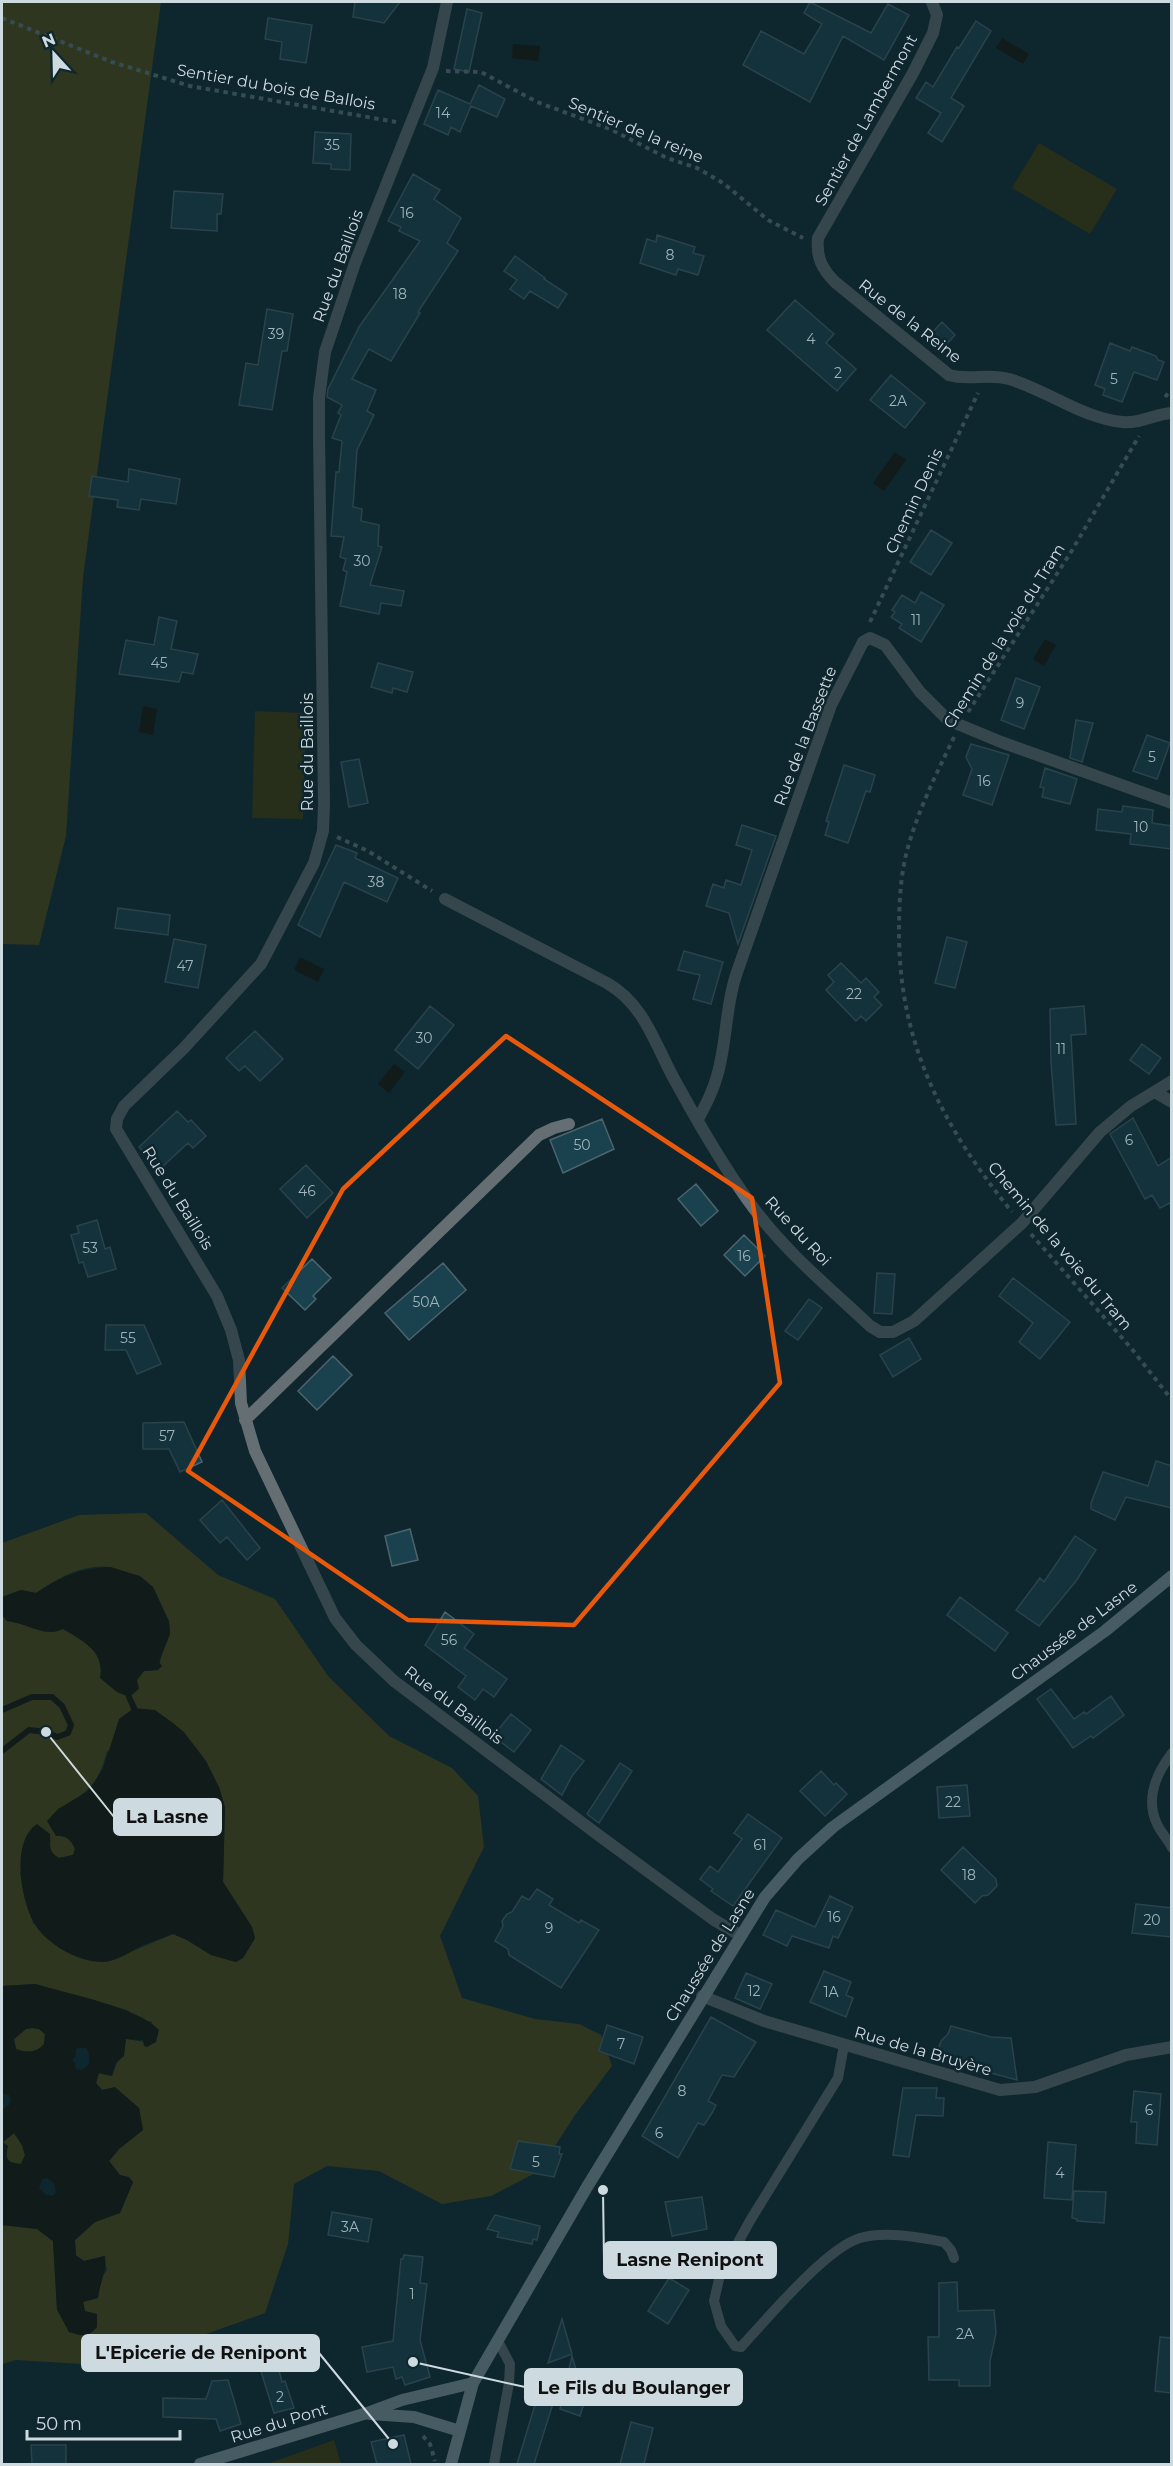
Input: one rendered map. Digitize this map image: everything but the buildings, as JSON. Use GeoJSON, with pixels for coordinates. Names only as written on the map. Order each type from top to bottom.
{"type":"FeatureCollection","features":[{"type":"Feature","properties":{"kind":"street","name":"Rue du Baillois"},"geometry":{"type":"LineString","coordinates":[[447,2],[433,68],[341,301],[325,352],[319,398],[324,793],[323,831],[314,863],[261,964],[184,1047],[124,1106],[117,1119],[116,1129],[217,1296],[231,1329],[239,1360],[241,1403],[255,1451],[335,1618],[375,1665],[597,1834],[714,1920],[740,1935]]}},
{"type":"Feature","properties":{"kind":"street","name":"Sentier de Lambermont"},"geometry":{"type":"LineString","coordinates":[[817,250],[818,238],[933,33],[937,15],[932,2]]}},
{"type":"Feature","properties":{"kind":"street","name":"Rue de la Reine"},"geometry":{"type":"LineString","coordinates":[[817,250],[821,264],[835,282],[941,370],[959,378],[1008,379],[1059,401],[1120,422],[1142,422],[1172,413]]}},
{"type":"Feature","properties":{"kind":"street"},"geometry":{"type":"LineString","coordinates":[[870,638],[885,645],[934,707],[948,720],[1001,742],[1172,802]]}},
{"type":"Feature","properties":{"kind":"street","name":"Rue de la Bassette"},"geometry":{"type":"LineString","coordinates":[[698,1119],[708,1102],[718,1076],[729,994],[810,763],[831,705],[857,650],[863,642],[870,638]]}},
{"type":"Feature","properties":{"kind":"street","name":"Rue du Roi"},"geometry":{"type":"LineString","coordinates":[[445,899],[607,983],[631,1000],[648,1027],[677,1085],[755,1210],[793,1253],[870,1326],[880,1332],[892,1332],[914,1321],[1022,1224],[1100,1132],[1131,1106],[1172,1081]]}},
{"type":"Feature","properties":{"kind":"street"},"geometry":{"type":"LineString","coordinates":[[1155,1092],[1172,1102]]}},
{"type":"Feature","properties":{"kind":"street"},"geometry":{"type":"LineString","coordinates":[[245,1420],[538,1136],[568,1124]]}},
{"type":"Feature","properties":{"kind":"street","name":"Chaussée de Lasne"},"geometry":{"type":"LineString","coordinates":[[451,2464],[473,2383],[702,1996],[765,1897],[798,1859],[832,1827],[1167,1586],[1172,1576]]}},
{"type":"Feature","properties":{"kind":"street","name":"Rue de la Bruyère"},"geometry":{"type":"LineString","coordinates":[[702,1996],[765,2021],[1000,2090],[1035,2088],[1126,2055],[1172,2047]]}},
{"type":"Feature","properties":{"kind":"street","name":"Rue du Pont"},"geometry":{"type":"LineString","coordinates":[[200,2464],[367,2414],[402,2400],[473,2383]]}},
{"type":"Feature","properties":{"kind":"street","name":"Rue du Pont"},"geometry":{"type":"LineString","coordinates":[[367,2414],[414,2417],[460,2431]]}},
{"type":"Feature","properties":{"kind":"lane"},"geometry":{"type":"LineString","coordinates":[[1172,1753],[1157,1775],[1151,1803],[1158,1826],[1172,1848]]}},
{"type":"Feature","properties":{"kind":"lane"},"geometry":{"type":"LineString","coordinates":[[844,2045],[838,2078],[751,2219],[720,2275],[714,2301],[721,2326],[735,2346],[741,2347],[828,2257],[860,2238],[892,2235],[944,2242],[954,2258]]}},
{"type":"Feature","properties":{"kind":"lane"},"geometry":{"type":"LineString","coordinates":[[494,2464],[510,2373],[507,2356],[498,2341]]}},
{"type":"Feature","properties":{"kind":"path","name":"Sentier du bois de Ballois"},"geometry":{"type":"LineString","coordinates":[[2,18],[112,62],[190,86],[386,119],[411,127]]}},
{"type":"Feature","properties":{"kind":"path","name":"Sentier de la reine"},"geometry":{"type":"LineString","coordinates":[[433,68],[449,72],[481,72],[537,102],[610,129],[667,158],[697,168],[723,183],[768,220],[817,250]]}},
{"type":"Feature","properties":{"kind":"path","name":"Chemin Denis"},"geometry":{"type":"LineString","coordinates":[[870,638],[870,623],[986,377]]}},
{"type":"Feature","properties":{"kind":"path","name":"Chemin de la voie du Tram"},"geometry":{"type":"LineString","coordinates":[[1172,389],[1148,420],[1071,552],[960,725],[923,803],[905,860],[899,912],[899,966],[908,1020],[921,1064],[948,1123],[988,1182],[1131,1348],[1172,1400]]}},
{"type":"Feature","properties":{"kind":"path"},"geometry":{"type":"LineString","coordinates":[[323,831],[368,851],[445,899]]}},
{"type":"Feature","properties":{"kind":"path"},"geometry":{"type":"LineString","coordinates":[[421,2434],[430,2444],[435,2464]]}},
{"type":"Feature","properties":{"kind":"highlighted area"},"geometry":{"type":"Polygon","coordinates":[[[506,1036],[752,1198],[780,1383],[574,1625],[408,1620],[188,1471],[343,1189],[506,1036]]]}},
{"type":"Feature","properties":{"kind":"shaded area"},"geometry":{"type":"Polygon","coordinates":[[[2,2],[161,2],[83,577],[66,836],[39,945],[2,944],[2,2]]]}},
{"type":"Feature","properties":{"kind":"shaded area"},"geometry":{"type":"Polygon","coordinates":[[[1002,38],[1029,54],[1023,64],[996,48],[1002,38]]]}},
{"type":"Feature","properties":{"kind":"shaded area"},"geometry":{"type":"Polygon","coordinates":[[[513,44],[540,46],[538,61],[512,58],[513,44]]]}},
{"type":"Feature","properties":{"kind":"shaded area"},"geometry":{"type":"Polygon","coordinates":[[[1039,143],[1117,189],[1090,234],[1012,188],[1039,143]]]}},
{"type":"Feature","properties":{"kind":"shaded area"},"geometry":{"type":"Polygon","coordinates":[[[895,452],[906,460],[884,491],[873,483],[895,452]]]}},
{"type":"Feature","properties":{"kind":"shaded area"},"geometry":{"type":"Polygon","coordinates":[[[1045,639],[1056,645],[1044,666],[1033,659],[1045,639]]]}},
{"type":"Feature","properties":{"kind":"shaded area"},"geometry":{"type":"Polygon","coordinates":[[[143,706],[157,709],[153,735],[139,732],[143,706]]]}},
{"type":"Feature","properties":{"kind":"shaded area"},"geometry":{"type":"Polygon","coordinates":[[[255,711],[306,713],[303,819],[252,818],[255,711]]]}},
{"type":"Feature","properties":{"kind":"shaded area"},"geometry":{"type":"Polygon","coordinates":[[[300,957],[324,969],[318,982],[294,970],[300,957]]]}},
{"type":"Feature","properties":{"kind":"shaded area"},"geometry":{"type":"Polygon","coordinates":[[[394,1064],[405,1072],[389,1093],[378,1084],[394,1064]]]}},
{"type":"Feature","properties":{"kind":"shaded area"},"geometry":{"type":"Polygon","coordinates":[[[146,1513],[218,1575],[275,1599],[328,1676],[389,1736],[452,1768],[478,1796],[484,1847],[440,1936],[462,1998],[535,2019],[579,2024],[601,2035],[612,2066],[575,2115],[539,2171],[491,2196],[442,2204],[379,2171],[327,2166],[294,2184],[288,2244],[265,2313],[116,2366],[16,2360],[2,2364],[2,2225],[37,2229],[53,2241],[57,2310],[69,2332],[85,2311],[83,2302],[98,2298],[100,2280],[107,2270],[104,2256],[84,2261],[76,2255],[75,2240],[95,2222],[120,2213],[133,2182],[120,2175],[109,2161],[119,2149],[143,2130],[139,2108],[115,2088],[102,2090],[96,2083],[98,2073],[112,2076],[126,2039],[145,2042],[152,2022],[141,2020],[127,2010],[35,1984],[2,1986],[2,1615],[7,1621],[49,1632],[63,1629],[78,1638],[96,1654],[100,1661],[101,1678],[117,1692],[137,1680],[144,1671],[158,1670],[163,1649],[170,1634],[169,1621],[153,1587],[115,1568],[90,1567],[52,1582],[36,1593],[21,1590],[2,1597],[2,1543],[79,1515],[146,1513]],[[107,1751],[96,1780],[84,1793],[58,1809],[52,1828],[56,1836],[65,1837],[72,1843],[75,1849],[73,1855],[59,1858],[52,1854],[49,1845],[51,1840],[20,1873],[33,1923],[121,1956],[173,1934],[211,1955],[236,1962],[243,1958],[255,1938],[252,1927],[223,1882],[225,1807],[219,1787],[107,1751]]]}},
{"type":"Feature","properties":{"kind":"shaded area"},"geometry":{"type":"Polygon","coordinates":[[[110,1567],[140,1576],[153,1587],[169,1622],[170,1634],[159,1662],[162,1666],[158,1670],[144,1671],[137,1680],[139,1689],[129,1697],[117,1692],[100,1678],[101,1669],[96,1654],[78,1638],[63,1629],[42,1631],[7,1621],[2,1615],[2,1597],[21,1590],[36,1593],[71,1574],[110,1567]]]}},
{"type":"Feature","properties":{"kind":"shaded area"},"geometry":{"type":"Polygon","coordinates":[[[134,1708],[155,1710],[184,1732],[206,1761],[219,1787],[225,1807],[223,1882],[252,1927],[255,1938],[243,1958],[236,1962],[211,1955],[173,1934],[109,1961],[84,1959],[64,1951],[46,1938],[39,1931],[29,1912],[20,1870],[24,1843],[29,1832],[37,1824],[50,1834],[50,1848],[55,1855],[59,1858],[73,1855],[75,1849],[72,1843],[65,1837],[56,1836],[47,1821],[58,1809],[88,1791],[103,1769],[119,1719],[134,1708]]]}},
{"type":"Feature","properties":{"kind":"shaded area"},"geometry":{"type":"Polygon","coordinates":[[[35,1984],[83,1997],[120,2008],[149,2022],[159,2030],[156,2042],[147,2047],[144,2046],[143,2040],[126,2039],[124,2056],[115,2064],[112,2076],[99,2073],[96,2083],[102,2090],[115,2087],[139,2108],[143,2130],[119,2149],[109,2161],[120,2175],[129,2177],[133,2182],[120,2213],[95,2222],[75,2240],[76,2256],[84,2261],[105,2256],[105,2267],[98,2298],[83,2302],[85,2311],[97,2314],[97,2327],[88,2334],[69,2332],[57,2309],[53,2241],[37,2229],[2,2225],[2,2110],[9,2105],[11,2099],[9,2095],[3,2094],[2,2089],[2,1986],[35,1984]],[[26,2029],[14,2039],[16,2049],[31,2051],[44,2044],[45,2034],[39,2029],[26,2029]],[[86,2048],[76,2049],[76,2055],[72,2061],[76,2069],[82,2070],[89,2064],[89,2053],[86,2048]],[[14,2133],[3,2142],[8,2146],[6,2155],[9,2162],[21,2164],[25,2155],[14,2133]],[[47,2178],[42,2179],[39,2188],[46,2195],[53,2196],[56,2193],[54,2183],[47,2178]]]}},
{"type":"Feature","properties":{"kind":"shaded area"},"geometry":{"type":"Polygon","coordinates":[[[26,2029],[39,2029],[45,2034],[44,2044],[31,2051],[16,2049],[14,2039],[26,2029]]]}},
{"type":"Feature","properties":{"kind":"shaded area"},"geometry":{"type":"Polygon","coordinates":[[[14,2133],[25,2155],[21,2164],[15,2164],[7,2159],[7,2151],[3,2142],[14,2133]]]}},
{"type":"Feature","properties":{"kind":"shaded area"},"geometry":{"type":"Polygon","coordinates":[[[334,2440],[341,2464],[267,2464],[334,2440]]]}},
{"type":"Feature","properties":{"kind":"waterway"},"geometry":{"type":"LineString","coordinates":[[2,1710],[32,1697],[52,1697],[62,1706],[71,1725],[68,1733],[57,1737],[46,1732],[29,1730],[2,1751]]}},
{"type":"Feature","properties":{"kind":"waterway"},"geometry":{"type":"LineString","coordinates":[[129,1697],[134,1708]]}},
{"type":"Feature","properties":{"kind":"place","name":"La Lasne"},"geometry":{"type":"Point","coordinates":[46,1732]}},
{"type":"Feature","properties":{"kind":"place","name":"Lasne Renipont"},"geometry":{"type":"Point","coordinates":[603,2190]}},
{"type":"Feature","properties":{"kind":"place","name":"Le Fils du Boulanger"},"geometry":{"type":"Point","coordinates":[413,2362]}},
{"type":"Feature","properties":{"kind":"place","name":"L'Epicerie de Renipont"},"geometry":{"type":"Point","coordinates":[393,2444]}}]}
